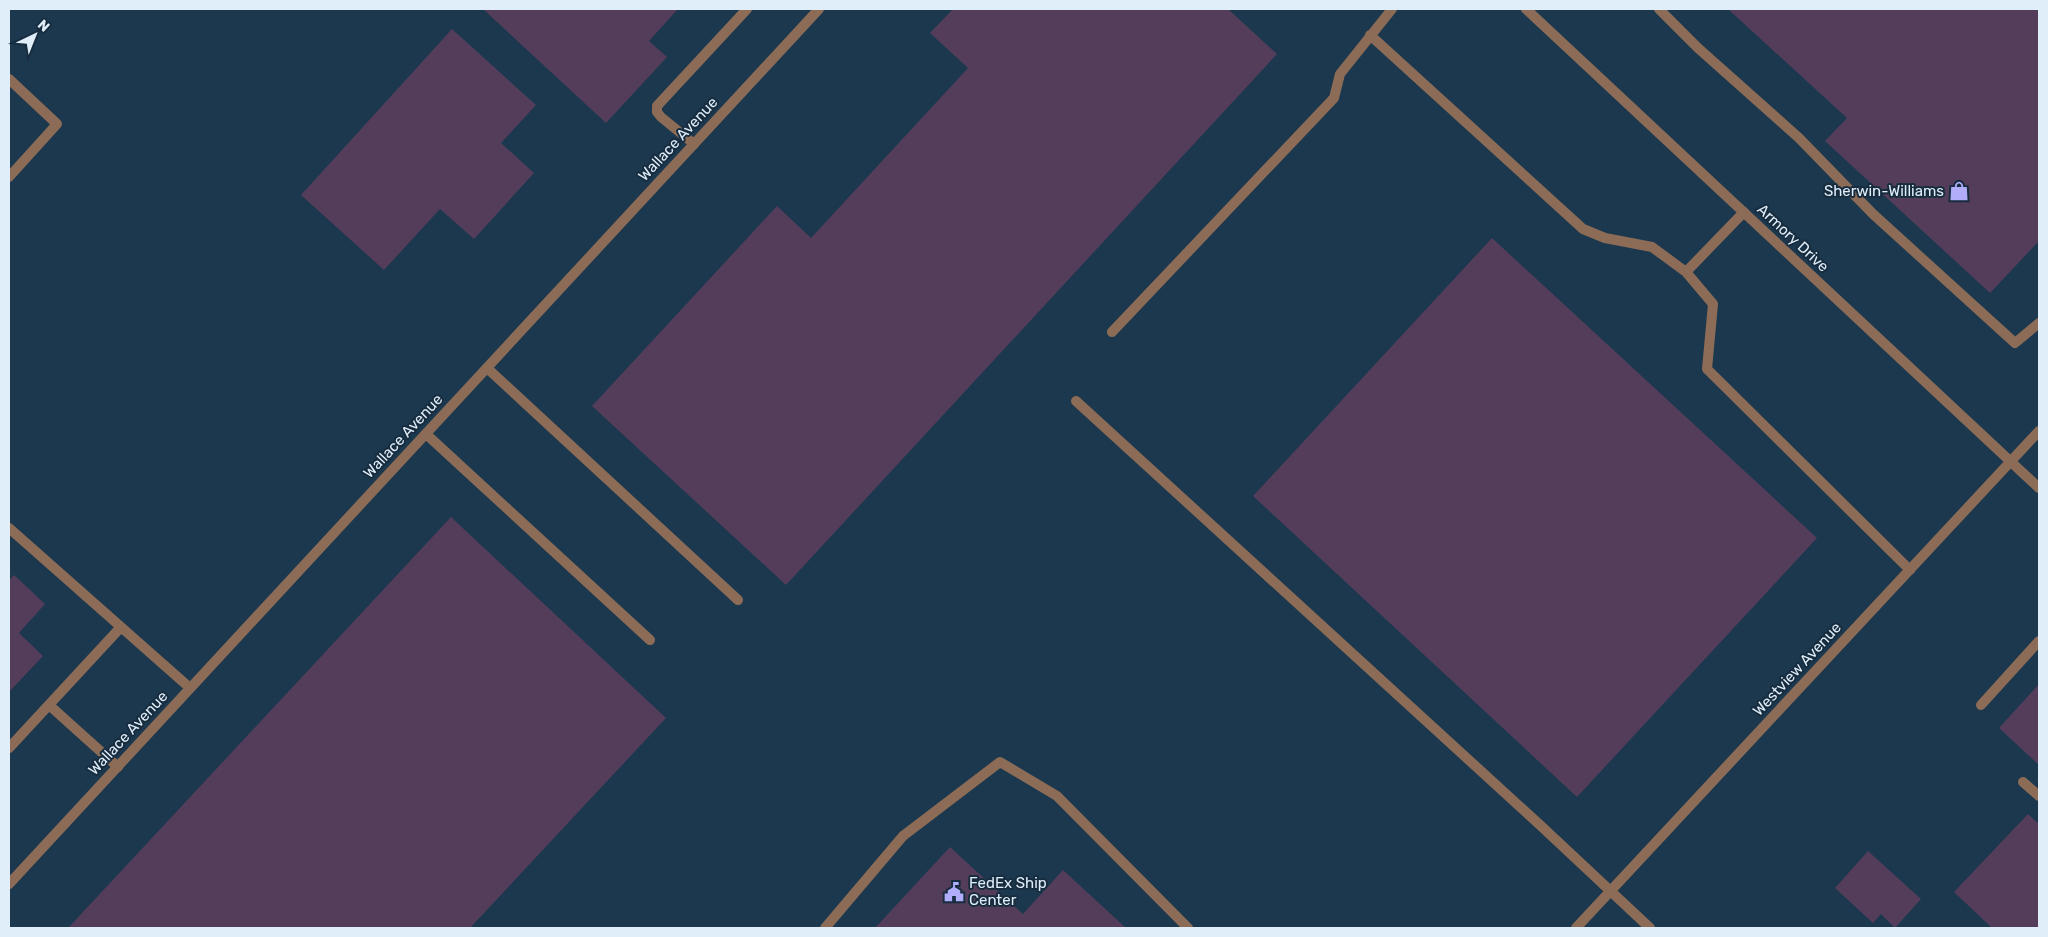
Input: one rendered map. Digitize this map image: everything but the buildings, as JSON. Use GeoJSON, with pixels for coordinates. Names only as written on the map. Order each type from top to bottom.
{"type":"FeatureCollection","features":[{"type":"Feature","properties":{"kind":"street"},"geometry":{"type":"LineString","coordinates":[[694,144],[661,117],[657,112],[657,106],[747,9]]}},
{"type":"Feature","properties":{"kind":"street","name":"Wallace Avenue"},"geometry":{"type":"LineString","coordinates":[[9,884],[819,9]]}},
{"type":"Feature","properties":{"kind":"street"},"geometry":{"type":"LineString","coordinates":[[1112,332],[1334,98],[1340,74],[1392,9]]}},
{"type":"Feature","properties":{"kind":"street","name":"Armory Drive"},"geometry":{"type":"LineString","coordinates":[[1526,9],[2039,488]]}},
{"type":"Feature","properties":{"kind":"street"},"geometry":{"type":"LineString","coordinates":[[1659,9],[1698,48],[1799,138],[1873,214],[2015,343],[2039,323]]}},
{"type":"Feature","properties":{"kind":"street"},"geometry":{"type":"LineString","coordinates":[[1370,35],[1583,229],[1605,238],[1652,247],[1686,272],[1713,304],[1707,368],[1910,570]]}},
{"type":"Feature","properties":{"kind":"street"},"geometry":{"type":"LineString","coordinates":[[9,79],[57,124],[9,177]]}},
{"type":"Feature","properties":{"kind":"street"},"geometry":{"type":"LineString","coordinates":[[1686,272],[1744,212]]}},
{"type":"Feature","properties":{"kind":"street"},"geometry":{"type":"LineString","coordinates":[[487,368],[738,600]]}},
{"type":"Feature","properties":{"kind":"street"},"geometry":{"type":"LineString","coordinates":[[1076,401],[1540,824],[1650,928]]}},
{"type":"Feature","properties":{"kind":"street","name":"Westview Avenue"},"geometry":{"type":"LineString","coordinates":[[1576,928],[2039,431]]}},
{"type":"Feature","properties":{"kind":"street"},"geometry":{"type":"LineString","coordinates":[[426,434],[650,640]]}},
{"type":"Feature","properties":{"kind":"street"},"geometry":{"type":"LineString","coordinates":[[9,528],[190,688]]}},
{"type":"Feature","properties":{"kind":"street"},"geometry":{"type":"LineString","coordinates":[[9,748],[121,627]]}},
{"type":"Feature","properties":{"kind":"street"},"geometry":{"type":"LineString","coordinates":[[1981,706],[2039,641]]}},
{"type":"Feature","properties":{"kind":"street"},"geometry":{"type":"LineString","coordinates":[[50,705],[118,767]]}},
{"type":"Feature","properties":{"kind":"street"},"geometry":{"type":"LineString","coordinates":[[825,928],[903,836],[1000,762],[1057,796],[1188,928]]}},
{"type":"Feature","properties":{"kind":"street"},"geometry":{"type":"LineString","coordinates":[[2023,782],[2039,796]]}},
{"type":"Feature","properties":{"kind":"shaded area"},"geometry":{"type":"Polygon","coordinates":[[[9,9],[2039,9],[2039,928],[9,928],[9,9]]]}},
{"type":"Feature","properties":{"kind":"place","name":"Sherwin-Williams"},"geometry":{"type":"Point","coordinates":[1959,191]}},
{"type":"Feature","properties":{"kind":"place","name":"FedEx Ship Center"},"geometry":{"type":"Point","coordinates":[954,892]}}]}
